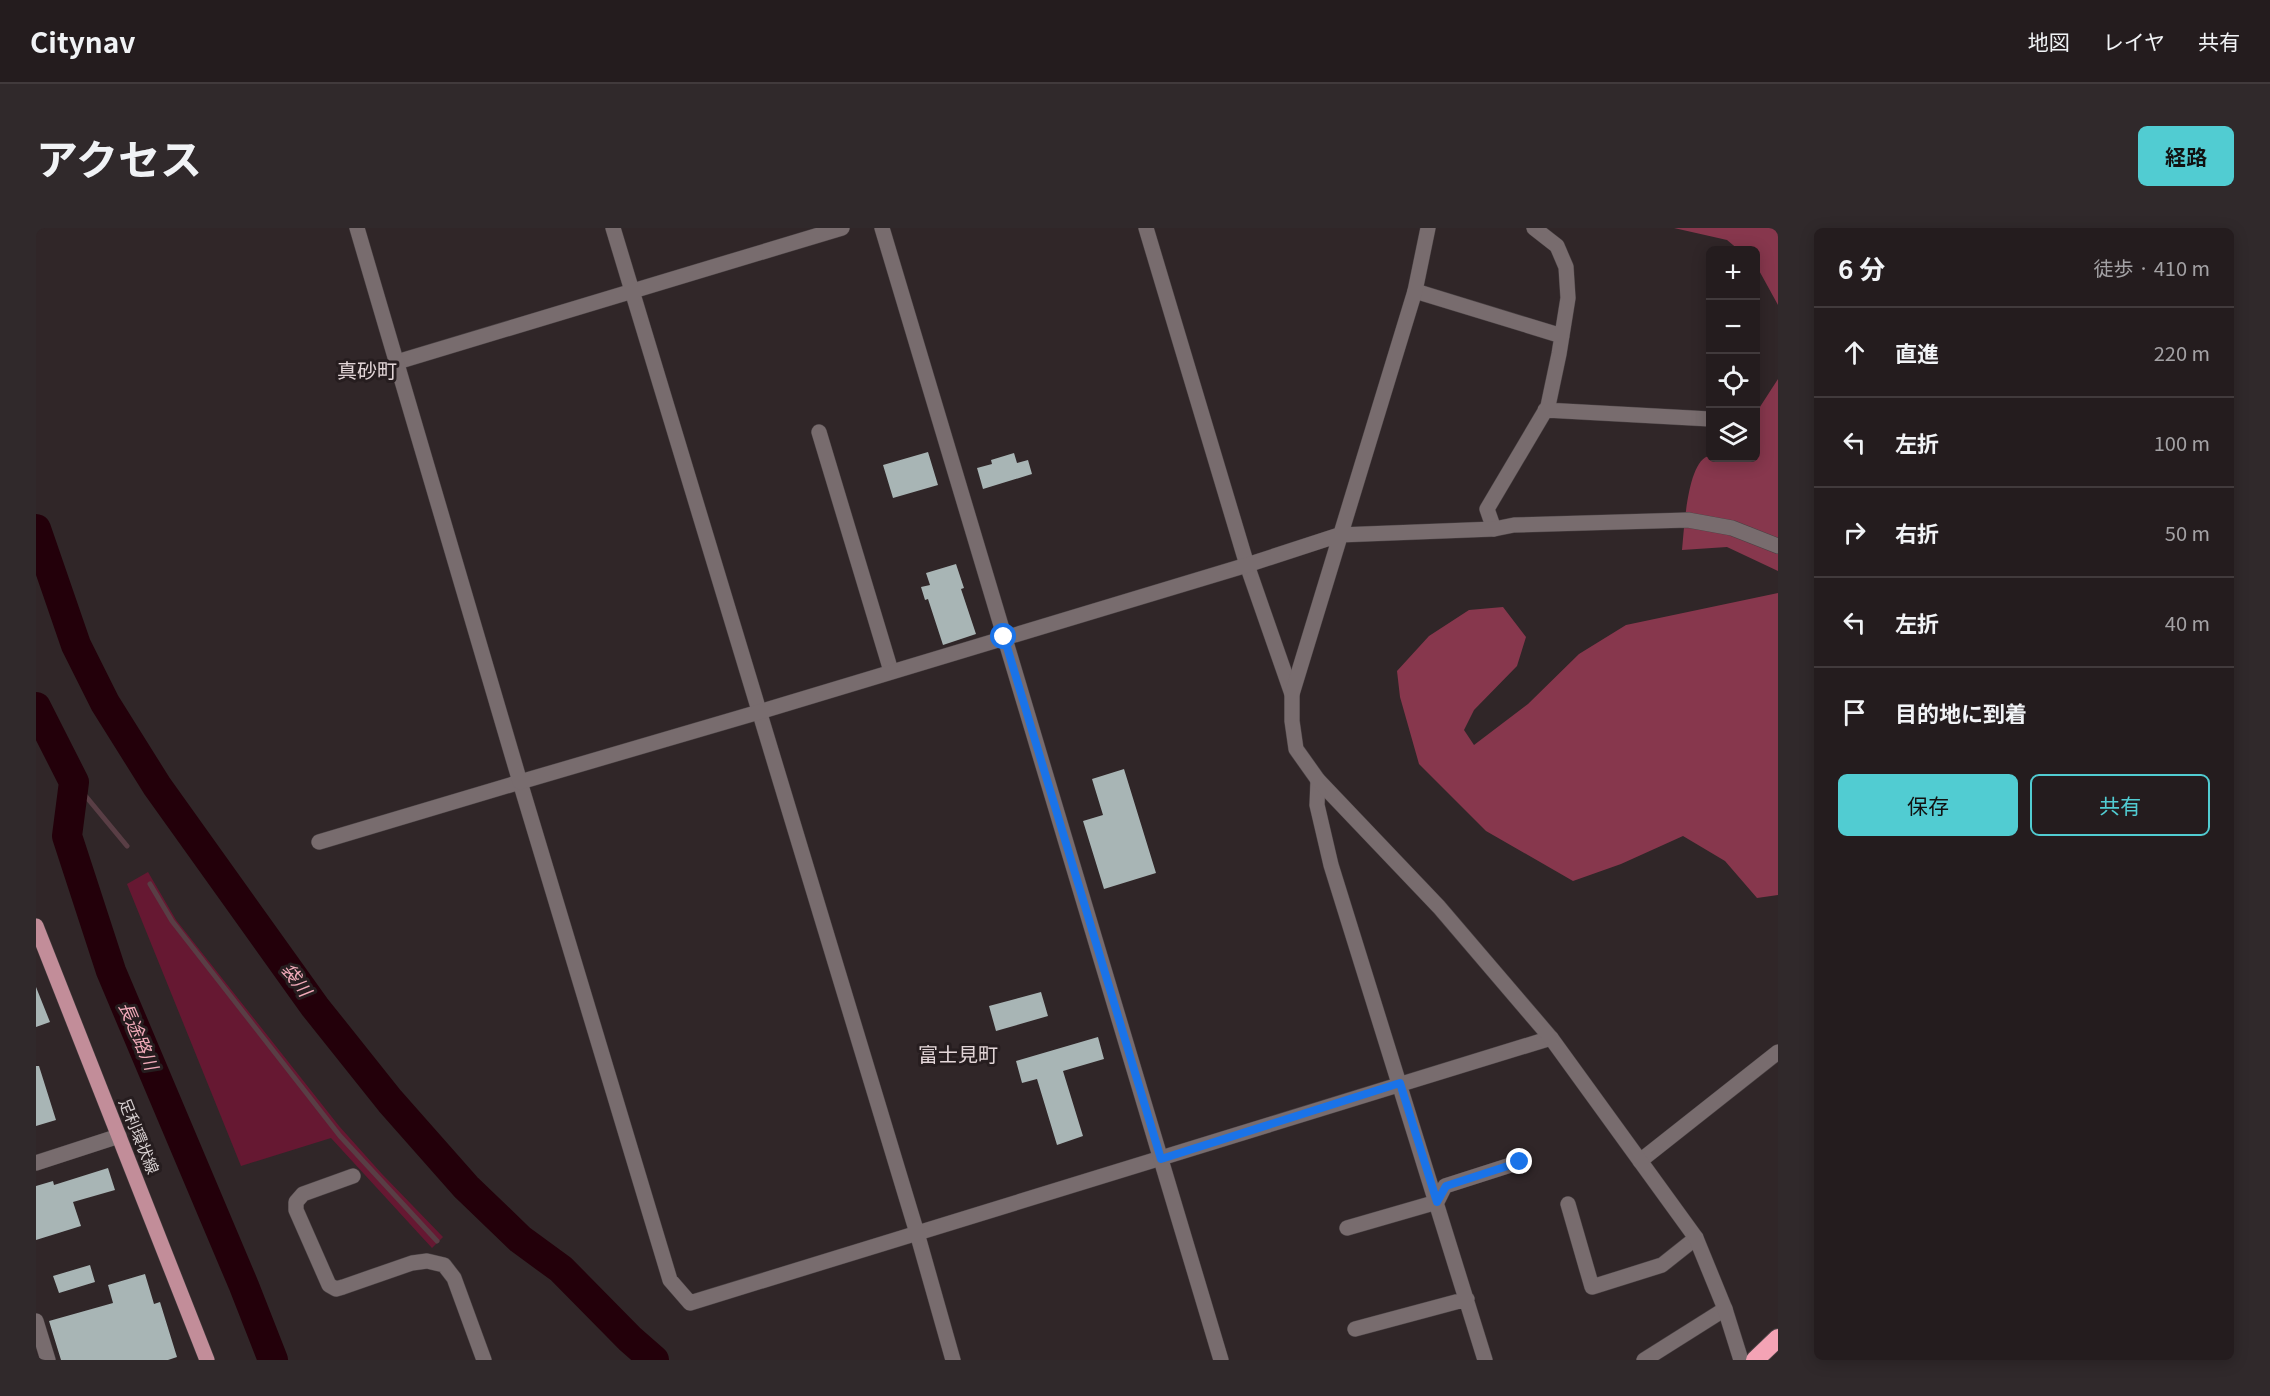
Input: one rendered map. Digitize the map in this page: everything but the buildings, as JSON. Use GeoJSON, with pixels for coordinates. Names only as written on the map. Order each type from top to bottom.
{"type":"FeatureCollection","features":[{"type":"Feature","properties":{"kind":"highway"},"geometry":{"type":"LineString","coordinates":[[1755,1360],[1778,1338]]}},
{"type":"Feature","properties":{"kind":"main road","name":"足利環状線"},"geometry":{"type":"LineString","coordinates":[[36,926],[207,1360]]}},
{"type":"Feature","properties":{"kind":"street"},"geometry":{"type":"LineString","coordinates":[[357,228],[670,1280],[690,1303],[1551,1038]]}},
{"type":"Feature","properties":{"kind":"street"},"geometry":{"type":"LineString","coordinates":[[613,228],[917,1233],[953,1360]]}},
{"type":"Feature","properties":{"kind":"street"},"geometry":{"type":"LineString","coordinates":[[397,362],[842,228]]}},
{"type":"Feature","properties":{"kind":"street"},"geometry":{"type":"LineString","coordinates":[[882,228],[1221,1360]]}},
{"type":"Feature","properties":{"kind":"street"},"geometry":{"type":"LineString","coordinates":[[1146,228],[1247,565],[1292,694]]}},
{"type":"Feature","properties":{"kind":"street"},"geometry":{"type":"LineString","coordinates":[[1428,228],[1414,291],[1292,694],[1292,721],[1296,749],[1318,780],[1439,908],[1551,1038],[1696,1238],[1725,1309],[1742,1360]]}},
{"type":"Feature","properties":{"kind":"street"},"geometry":{"type":"LineString","coordinates":[[1494,529],[1488,509],[1545,410],[1568,298],[1566,267],[1557,246],[1534,228]]}},
{"type":"Feature","properties":{"kind":"street"},"geometry":{"type":"LineString","coordinates":[[1414,291],[1562,336]]}},
{"type":"Feature","properties":{"kind":"street"},"geometry":{"type":"LineString","coordinates":[[1545,410],[1706,419]]}},
{"type":"Feature","properties":{"kind":"street"},"geometry":{"type":"LineString","coordinates":[[819,432],[891,671]]}},
{"type":"Feature","properties":{"kind":"street"},"geometry":{"type":"LineString","coordinates":[[319,842],[759,712],[1247,565],[1339,535],[1494,529],[1514,525],[1688,520],[1732,528],[1778,546]]}},
{"type":"Feature","properties":{"kind":"street"},"geometry":{"type":"LineString","coordinates":[[1318,780],[1317,806],[1331,865],[1485,1360]]}},
{"type":"Feature","properties":{"kind":"street"},"geometry":{"type":"LineString","coordinates":[[1640,1161],[1778,1052]]}},
{"type":"Feature","properties":{"kind":"street"},"geometry":{"type":"LineString","coordinates":[[36,1163],[119,1136]]}},
{"type":"Feature","properties":{"kind":"street"},"geometry":{"type":"LineString","coordinates":[[1347,1228],[1437,1202],[1446,1186],[1520,1162]]}},
{"type":"Feature","properties":{"kind":"street"},"geometry":{"type":"LineString","coordinates":[[353,1176],[303,1194],[296,1202],[296,1210],[329,1285],[336,1288],[343,1287],[412,1263],[427,1261],[444,1265],[454,1278],[484,1360]]}},
{"type":"Feature","properties":{"kind":"street"},"geometry":{"type":"LineString","coordinates":[[1568,1204],[1592,1287],[1662,1265],[1696,1238]]}},
{"type":"Feature","properties":{"kind":"street"},"geometry":{"type":"LineString","coordinates":[[1355,1329],[1467,1299]]}},
{"type":"Feature","properties":{"kind":"street"},"geometry":{"type":"LineString","coordinates":[[1644,1360],[1725,1309]]}},
{"type":"Feature","properties":{"kind":"street"},"geometry":{"type":"LineString","coordinates":[[36,1322],[48,1360]]}},
{"type":"Feature","properties":{"kind":"shaded area"},"geometry":{"type":"Polygon","coordinates":[[[1674,228],[1778,228],[1778,305],[1760,272],[1760,246],[1734,246],[1727,240],[1674,228]]]}},
{"type":"Feature","properties":{"kind":"shaded area"},"geometry":{"type":"Polygon","coordinates":[[[1778,379],[1778,571],[1727,547],[1682,550],[1688,497],[1696,469],[1706,458],[1706,462],[1760,462],[1760,407],[1778,379]]]}},
{"type":"Feature","properties":{"kind":"shaded area"},"geometry":{"type":"Polygon","coordinates":[[[1778,593],[1778,895],[1757,898],[1725,861],[1683,836],[1621,864],[1573,881],[1486,831],[1419,764],[1400,697],[1397,671],[1429,636],[1469,610],[1503,607],[1526,637],[1517,666],[1474,710],[1464,730],[1474,745],[1528,704],[1579,654],[1626,625],[1778,593]]]}},
{"type":"Feature","properties":{"kind":"shaded area"},"geometry":{"type":"Polygon","coordinates":[[[148,872],[176,920],[339,1126],[443,1237],[432,1248],[331,1138],[241,1166],[127,884],[148,872]]]}},
{"type":"Feature","properties":{"kind":"waterway","name":"袋川"},"geometry":{"type":"LineString","coordinates":[[36,529],[76,645],[105,703],[157,786],[315,1007],[390,1101],[466,1187],[520,1239],[561,1269],[654,1360]]}},
{"type":"Feature","properties":{"kind":"waterway","name":"長途路川"},"geometry":{"type":"LineString","coordinates":[[36,707],[74,782],[67,836],[111,971],[273,1360]]}},
{"type":"Feature","properties":{"kind":"waterway"},"geometry":{"type":"LineString","coordinates":[[74,782],[127,846]]}},
{"type":"Feature","properties":{"kind":"waterway"},"geometry":{"type":"LineString","coordinates":[[150,884],[172,921],[340,1136],[437,1241]]}},
{"type":"Feature","properties":{"kind":"district","name":"真砂町"},"geometry":{"type":"Point","coordinates":[367,371]}},
{"type":"Feature","properties":{"kind":"district","name":"富士見町"},"geometry":{"type":"Point","coordinates":[958,1055]}},
{"type":"Feature","properties":{"kind":"route"},"geometry":{"type":"LineString","coordinates":[[1004,637],[1161,1159],[1400,1083],[1437,1202],[1446,1186],[1520,1162]]}}]}
